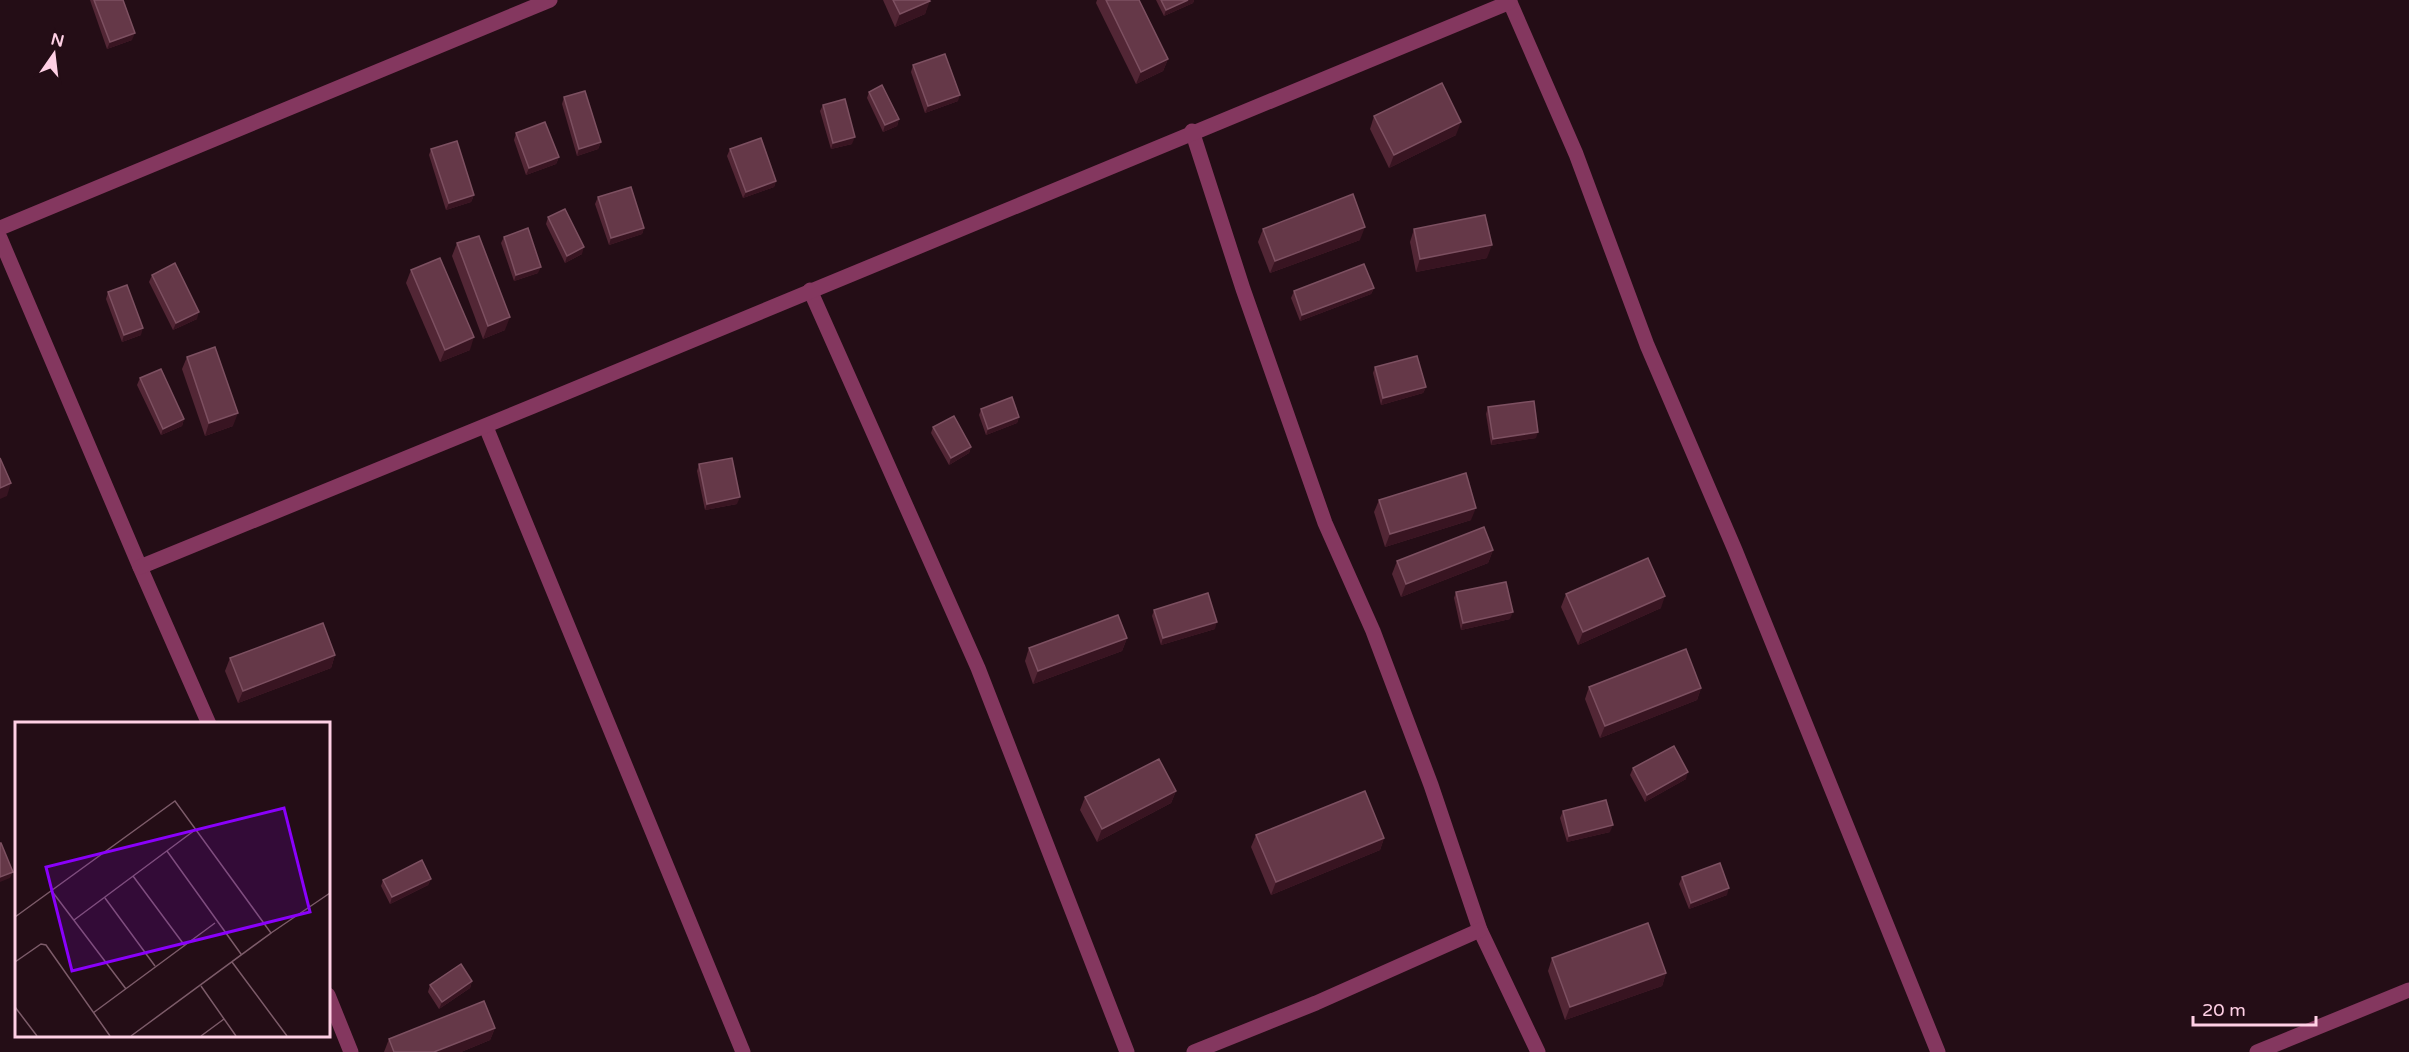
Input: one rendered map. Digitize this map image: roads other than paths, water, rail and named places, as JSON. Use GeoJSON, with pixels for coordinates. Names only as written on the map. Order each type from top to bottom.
{"type":"FeatureCollection","features":[{"type":"Feature","properties":{"kind":"street"},"geometry":{"type":"LineString","coordinates":[[0,228],[550,0]]}},
{"type":"Feature","properties":{"kind":"street"},"geometry":{"type":"LineString","coordinates":[[140,567],[486,428],[810,290],[1510,1],[1576,154],[1647,345],[1740,561],[1938,1052]]}},
{"type":"Feature","properties":{"kind":"street"},"geometry":{"type":"LineString","coordinates":[[1192,131],[1243,289],[1325,523],[1373,631],[1431,785],[1480,930],[1538,1052]]}},
{"type":"Feature","properties":{"kind":"street"},"geometry":{"type":"LineString","coordinates":[[0,238],[209,722]]}},
{"type":"Feature","properties":{"kind":"street"},"geometry":{"type":"LineString","coordinates":[[810,290],[978,668],[1127,1052]]}},
{"type":"Feature","properties":{"kind":"street"},"geometry":{"type":"LineString","coordinates":[[486,428],[743,1052]]}},
{"type":"Feature","properties":{"kind":"street"},"geometry":{"type":"LineString","coordinates":[[1194,1052],[1316,1003],[1480,930]]}},
{"type":"Feature","properties":{"kind":"street"},"geometry":{"type":"LineString","coordinates":[[2257,1052],[2409,990]]}},
{"type":"Feature","properties":{"kind":"street"},"geometry":{"type":"LineString","coordinates":[[330,1000],[351,1052]]}}]}
